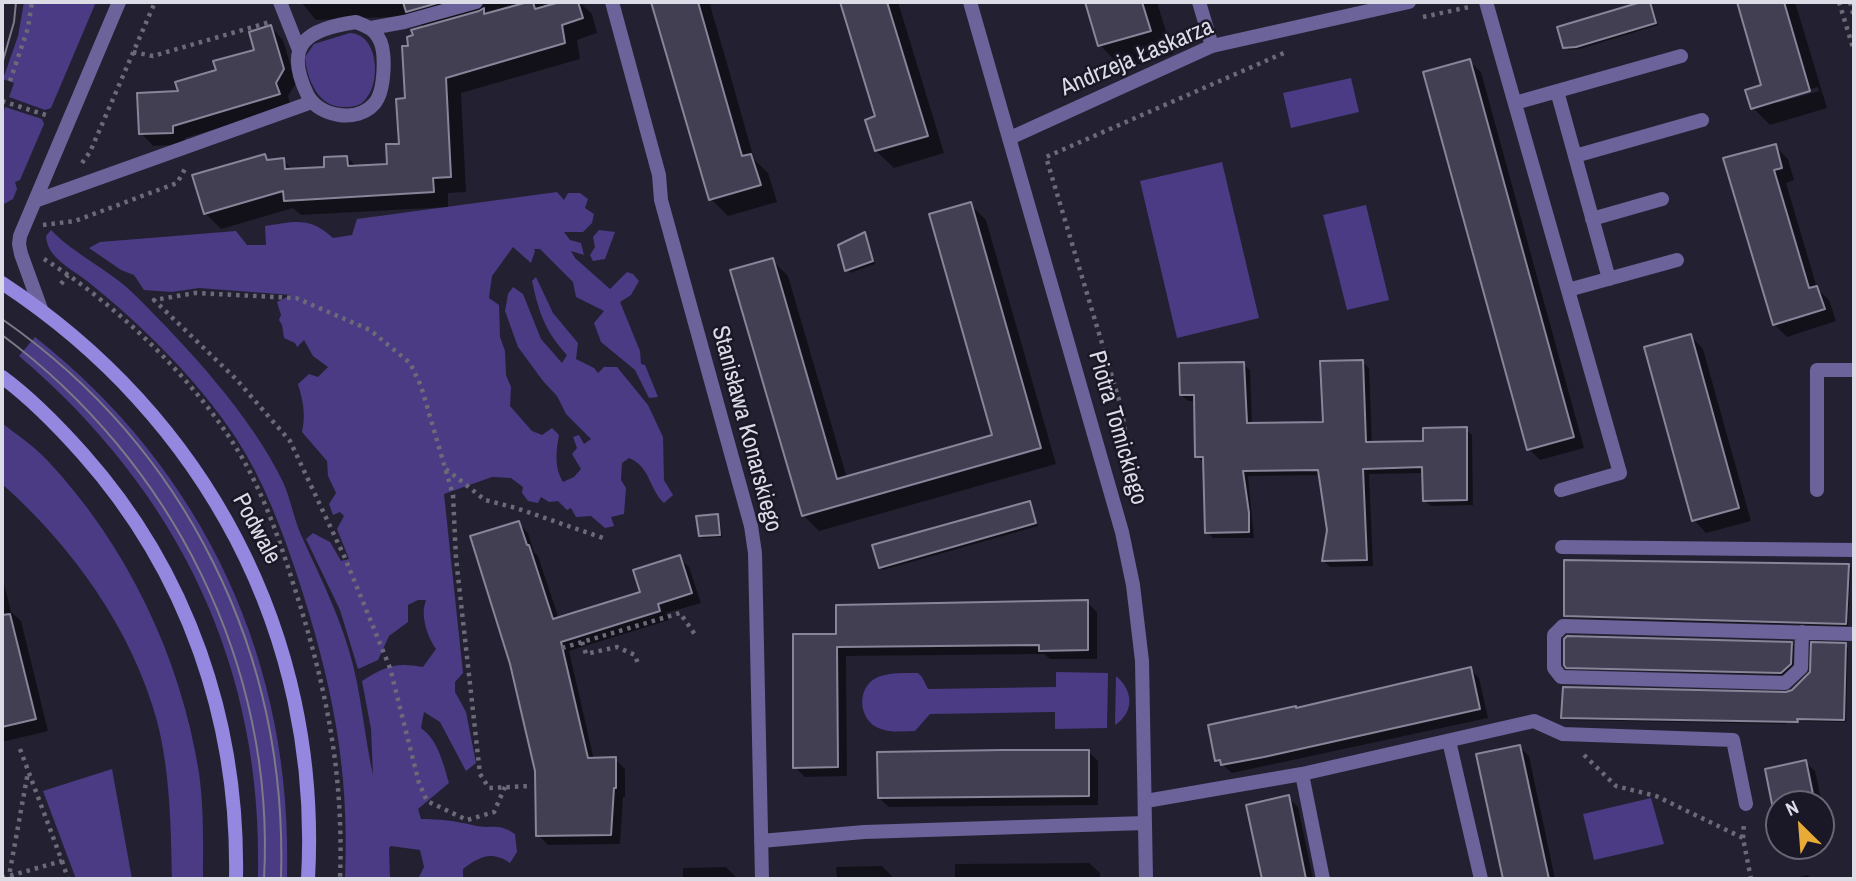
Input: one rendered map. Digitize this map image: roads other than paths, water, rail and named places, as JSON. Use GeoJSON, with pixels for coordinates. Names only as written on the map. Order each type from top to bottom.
{"type":"FeatureCollection","features":[{"type":"Feature","properties":{"kind":"main road","name":"Podwale"},"geometry":{"type":"LineString","coordinates":[[2,283],[41,309],[101,360],[134,393],[165,429],[219,506],[240,545],[268,607],[293,694],[308,795],[308,879]]}},
{"type":"Feature","properties":{"kind":"main road"},"geometry":{"type":"LineString","coordinates":[[2,377],[47,415],[124,503],[181,605],[205,664],[226,742],[233,787],[236,879]]}},
{"type":"Feature","properties":{"kind":"street"},"geometry":{"type":"LineString","coordinates":[[41,309],[28,279],[19,244],[20,236],[120,2]]}},
{"type":"Feature","properties":{"kind":"street"},"geometry":{"type":"LineString","coordinates":[[299,50],[305,39],[336,25],[356,23],[371,28],[404,22],[476,2]]}},
{"type":"Feature","properties":{"kind":"street","name":"Stanisława Konarskiego"},"geometry":{"type":"LineString","coordinates":[[612,2],[659,175],[661,200],[751,526],[755,553],[762,879]]}},
{"type":"Feature","properties":{"kind":"street","name":"Piotra Tomickiego"},"geometry":{"type":"LineString","coordinates":[[970,2],[1122,532],[1133,585],[1142,661],[1146,879]]}},
{"type":"Feature","properties":{"kind":"street"},"geometry":{"type":"LineString","coordinates":[[1199,2],[1212,46]]}},
{"type":"Feature","properties":{"kind":"street","name":"Andrzeja Łaskarza"},"geometry":{"type":"LineString","coordinates":[[1010,138],[1212,46],[1368,6],[1409,2]]}},
{"type":"Feature","properties":{"kind":"street"},"geometry":{"type":"LineString","coordinates":[[1486,2],[1620,473],[1561,490]]}},
{"type":"Feature","properties":{"kind":"street"},"geometry":{"type":"LineString","coordinates":[[275,7],[286,21],[299,50],[301,77],[312,102],[324,111],[336,115],[360,113],[373,106],[380,95],[383,50],[380,38],[371,28]]}},
{"type":"Feature","properties":{"kind":"street"},"geometry":{"type":"LineString","coordinates":[[1515,103],[1681,57]]}},
{"type":"Feature","properties":{"kind":"street"},"geometry":{"type":"LineString","coordinates":[[1557,92],[1609,279]]}},
{"type":"Feature","properties":{"kind":"street"},"geometry":{"type":"LineString","coordinates":[[35,201],[312,102]]}},
{"type":"Feature","properties":{"kind":"street"},"geometry":{"type":"LineString","coordinates":[[1575,156],[1702,120]]}},
{"type":"Feature","properties":{"kind":"street"},"geometry":{"type":"LineString","coordinates":[[1592,219],[1662,199]]}},
{"type":"Feature","properties":{"kind":"street"},"geometry":{"type":"LineString","coordinates":[[1568,290],[1677,260]]}},
{"type":"Feature","properties":{"kind":"street"},"geometry":{"type":"LineString","coordinates":[[1817,490],[1817,370],[1854,370]]}},
{"type":"Feature","properties":{"kind":"street"},"geometry":{"type":"LineString","coordinates":[[1562,547],[1854,550]]}},
{"type":"Feature","properties":{"kind":"street"},"geometry":{"type":"LineString","coordinates":[[1802,632],[1801,668],[1785,683],[1561,677],[1554,668],[1554,635],[1563,626],[1802,632],[1854,634]]}},
{"type":"Feature","properties":{"kind":"street"},"geometry":{"type":"LineString","coordinates":[[1146,801],[1302,774],[1534,721],[1563,734],[1733,740],[1746,804]]}},
{"type":"Feature","properties":{"kind":"street"},"geometry":{"type":"LineString","coordinates":[[1449,741],[1481,879]]}},
{"type":"Feature","properties":{"kind":"street"},"geometry":{"type":"LineString","coordinates":[[1302,774],[1324,879]]}},
{"type":"Feature","properties":{"kind":"street"},"geometry":{"type":"LineString","coordinates":[[761,841],[874,832],[1145,823]]}},
{"type":"Feature","properties":{"kind":"tram line"},"geometry":{"type":"LineString","coordinates":[[2,64],[14,22],[16,2]]}},
{"type":"Feature","properties":{"kind":"tram line"},"geometry":{"type":"LineString","coordinates":[[2,319],[67,371],[125,429],[173,494],[214,563],[245,637],[266,715],[279,796],[281,879]]}},
{"type":"Feature","properties":{"kind":"tram line"},"geometry":{"type":"LineString","coordinates":[[2,335],[63,386],[116,443],[163,506],[201,574],[231,646],[252,722],[263,800],[264,879]]}}]}
